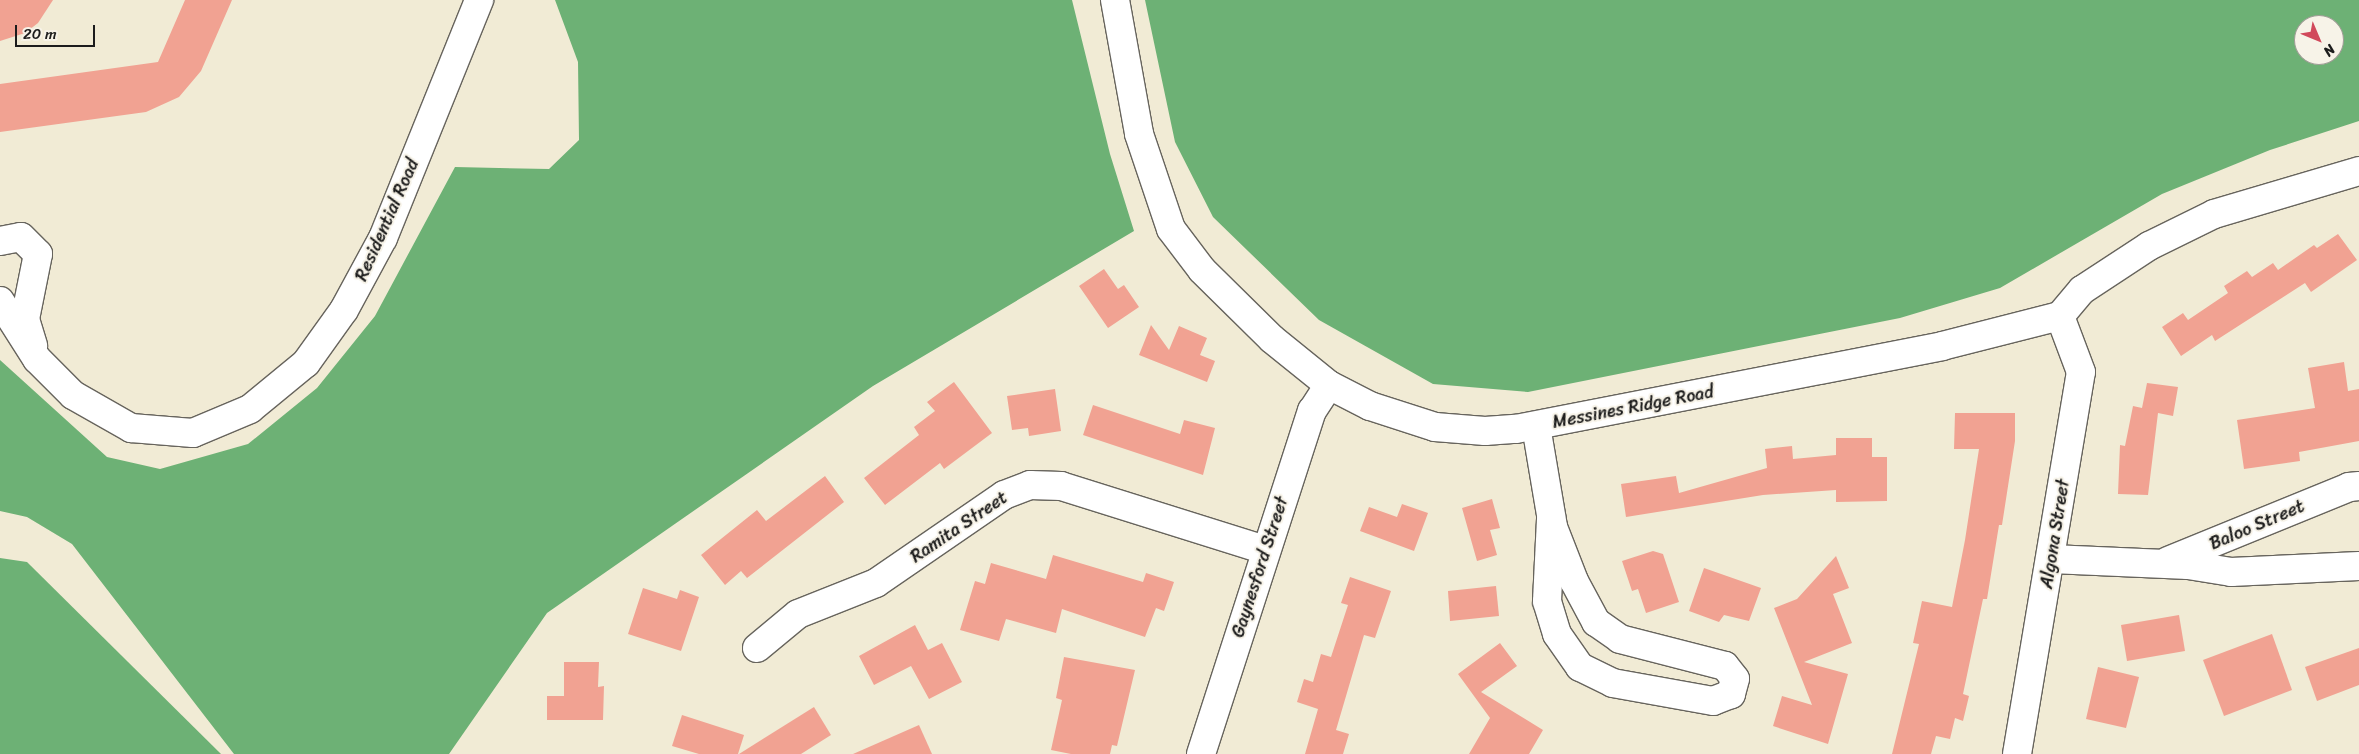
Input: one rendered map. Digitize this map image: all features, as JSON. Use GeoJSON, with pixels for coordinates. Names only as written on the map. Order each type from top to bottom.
{"type":"FeatureCollection","features":[{"type":"Feature","properties":{"kind":"street","name":"Residential Road"},"geometry":{"type":"LineString","coordinates":[[0,301],[37,359],[73,395],[130,428],[193,433],[250,409],[306,363],[344,310],[383,238],[479,0]]}},
{"type":"Feature","properties":{"kind":"street","name":"Messines Ridge Road"},"geometry":{"type":"LineString","coordinates":[[1115,0],[1139,134],[1171,229],[1202,270],[1265,332],[1329,385],[1370,406],[1435,427],[1485,432],[1536,426],[1942,346],[2060,316]]}},
{"type":"Feature","properties":{"kind":"street"},"geometry":{"type":"LineString","coordinates":[[2060,316],[2082,290],[2149,246],[2214,214],[2359,170]]}},
{"type":"Feature","properties":{"kind":"street","name":"Residential Road"},"geometry":{"type":"LineString","coordinates":[[0,241],[21,237],[38,254],[25,319],[37,359]]}},
{"type":"Feature","properties":{"kind":"street","name":"Algona Street"},"geometry":{"type":"LineString","coordinates":[[2017,754],[2081,372],[2060,316]]}},
{"type":"Feature","properties":{"kind":"street","name":"Gaynesford Street"},"geometry":{"type":"LineString","coordinates":[[1201,754],[1265,550],[1312,411],[1329,385]]}},
{"type":"Feature","properties":{"kind":"street"},"geometry":{"type":"LineString","coordinates":[[1536,426],[1551,518],[1574,581],[1596,622],[1620,639],[1728,667],[1736,682],[1730,696],[1708,700],[1613,683],[1580,667],[1562,643],[1548,607],[1551,518]]}},
{"type":"Feature","properties":{"kind":"street","name":"Ramita Street"},"geometry":{"type":"LineString","coordinates":[[757,648],[798,614],[876,583],[1004,495],[1030,485],[1061,486],[1265,550]]}},
{"type":"Feature","properties":{"kind":"street","name":"Baloo Street"},"geometry":{"type":"LineString","coordinates":[[2154,563],[2183,556],[2349,487],[2359,486]]}},
{"type":"Feature","properties":{"kind":"street","name":"Baloo Street"},"geometry":{"type":"LineString","coordinates":[[2051,559],[2154,563],[2231,572],[2359,566]]}},
{"type":"Feature","properties":{"kind":"green space"},"geometry":{"type":"Polygon","coordinates":[[[555,0],[1072,0],[1110,154],[1134,231],[873,386],[547,613],[449,754],[234,754],[72,544],[27,517],[0,511],[0,360],[107,457],[160,469],[248,444],[317,388],[375,316],[455,167],[549,169],[579,140],[578,62],[555,0]]]}},
{"type":"Feature","properties":{"kind":"green space"},"geometry":{"type":"Polygon","coordinates":[[[1145,0],[2359,0],[2359,121],[2270,150],[2162,194],[2000,288],[1900,318],[1528,392],[1433,384],[1319,320],[1213,217],[1175,142],[1145,0]]]}},
{"type":"Feature","properties":{"kind":"green space"},"geometry":{"type":"Polygon","coordinates":[[[0,558],[27,562],[221,754],[0,754],[0,558]]]}},
{"type":"Feature","properties":{"kind":"building"},"geometry":{"type":"Polygon","coordinates":[[[0,0],[53,0],[38,23],[25,33],[0,41],[0,0]]]}},
{"type":"Feature","properties":{"kind":"building"},"geometry":{"type":"Polygon","coordinates":[[[185,0],[232,0],[201,71],[179,97],[146,112],[0,132],[0,84],[158,62],[185,0]]]}},
{"type":"Feature","properties":{"kind":"building"},"geometry":{"type":"Polygon","coordinates":[[[2338,234],[2357,260],[2311,292],[2305,283],[2215,341],[2212,335],[2181,356],[2162,327],[2183,313],[2188,320],[2228,293],[2224,286],[2247,271],[2252,277],[2273,263],[2278,270],[2314,245],[2317,248],[2338,234]]]}},
{"type":"Feature","properties":{"kind":"building"},"geometry":{"type":"Polygon","coordinates":[[[1104,269],[1118,289],[1124,285],[1139,307],[1108,328],[1079,286],[1104,269]]]}},
{"type":"Feature","properties":{"kind":"building"},"geometry":{"type":"Polygon","coordinates":[[[1151,325],[1169,350],[1179,326],[1207,338],[1200,355],[1215,361],[1207,382],[1139,355],[1151,325]]]}},
{"type":"Feature","properties":{"kind":"building"},"geometry":{"type":"Polygon","coordinates":[[[2344,362],[2348,391],[2359,389],[2359,441],[2299,452],[2300,461],[2244,469],[2237,420],[2315,408],[2308,368],[2344,362]]]}},
{"type":"Feature","properties":{"kind":"building"},"geometry":{"type":"Polygon","coordinates":[[[954,382],[992,433],[944,469],[940,463],[885,505],[864,478],[919,435],[914,427],[935,411],[927,402],[954,382]]]}},
{"type":"Feature","properties":{"kind":"building"},"geometry":{"type":"Polygon","coordinates":[[[2147,383],[2178,387],[2173,416],[2158,413],[2148,495],[2118,494],[2120,445],[2125,446],[2133,406],[2142,408],[2147,383]]]}},
{"type":"Feature","properties":{"kind":"building"},"geometry":{"type":"Polygon","coordinates":[[[1055,389],[1061,431],[1029,436],[1028,428],[1012,430],[1007,396],[1055,389]]]}},
{"type":"Feature","properties":{"kind":"building"},"geometry":{"type":"Polygon","coordinates":[[[1093,405],[1180,434],[1184,420],[1215,428],[1203,475],[1083,435],[1093,405]]]}},
{"type":"Feature","properties":{"kind":"building"},"geometry":{"type":"Polygon","coordinates":[[[1955,413],[2015,413],[2015,441],[2002,525],[1999,525],[1987,599],[1983,599],[1963,694],[1969,696],[1963,721],[1955,718],[1950,739],[1936,736],[1931,754],[1892,754],[1919,644],[1913,643],[1922,601],[1952,607],[1965,540],[1979,449],[1954,449],[1955,413]]]}},
{"type":"Feature","properties":{"kind":"building"},"geometry":{"type":"Polygon","coordinates":[[[1836,438],[1872,438],[1872,457],[1887,457],[1887,501],[1836,502],[1836,490],[1763,495],[1626,517],[1621,484],[1676,476],[1679,493],[1767,468],[1765,449],[1792,446],[1793,459],[1836,455],[1836,438]]]}},
{"type":"Feature","properties":{"kind":"building"},"geometry":{"type":"Polygon","coordinates":[[[825,476],[844,502],[747,578],[741,571],[725,585],[701,555],[757,510],[766,521],[825,476]]]}},
{"type":"Feature","properties":{"kind":"building"},"geometry":{"type":"Polygon","coordinates":[[[1492,499],[1500,528],[1490,530],[1497,555],[1477,561],[1462,508],[1492,499]]]}},
{"type":"Feature","properties":{"kind":"building"},"geometry":{"type":"Polygon","coordinates":[[[1402,504],[1428,513],[1414,551],[1360,531],[1369,507],[1397,517],[1402,504]]]}},
{"type":"Feature","properties":{"kind":"building"},"geometry":{"type":"Polygon","coordinates":[[[1653,551],[1663,554],[1679,602],[1646,613],[1638,589],[1632,591],[1622,561],[1653,551]]]}},
{"type":"Feature","properties":{"kind":"building"},"geometry":{"type":"Polygon","coordinates":[[[1053,555],[1143,582],[1146,573],[1174,582],[1164,611],[1156,608],[1145,637],[1062,609],[1056,633],[1006,619],[999,641],[960,630],[975,581],[985,584],[991,563],[1046,579],[1053,555]]]}},
{"type":"Feature","properties":{"kind":"building"},"geometry":{"type":"Polygon","coordinates":[[[1836,556],[1849,588],[1833,594],[1852,643],[1804,662],[1848,674],[1828,744],[1773,726],[1782,696],[1812,705],[1774,608],[1797,599],[1836,556]]]}},
{"type":"Feature","properties":{"kind":"building"},"geometry":{"type":"Polygon","coordinates":[[[1704,568],[1761,588],[1749,621],[1724,615],[1719,622],[1689,611],[1704,568]]]}},
{"type":"Feature","properties":{"kind":"building"},"geometry":{"type":"Polygon","coordinates":[[[1350,577],[1391,591],[1375,638],[1364,635],[1336,730],[1349,734],[1343,754],[1305,754],[1318,709],[1297,702],[1304,679],[1313,682],[1321,654],[1331,657],[1348,605],[1341,603],[1350,577]]]}},
{"type":"Feature","properties":{"kind":"building"},"geometry":{"type":"Polygon","coordinates":[[[1496,586],[1499,616],[1450,621],[1448,591],[1496,586]]]}},
{"type":"Feature","properties":{"kind":"building"},"geometry":{"type":"Polygon","coordinates":[[[643,588],[677,599],[680,590],[699,597],[681,651],[628,634],[643,588]]]}},
{"type":"Feature","properties":{"kind":"building"},"geometry":{"type":"Polygon","coordinates":[[[2179,615],[2185,651],[2127,661],[2121,625],[2179,615]]]}},
{"type":"Feature","properties":{"kind":"building"},"geometry":{"type":"Polygon","coordinates":[[[915,625],[928,650],[942,643],[962,682],[929,699],[911,666],[874,685],[859,656],[915,625]]]}},
{"type":"Feature","properties":{"kind":"building"},"geometry":{"type":"Polygon","coordinates":[[[2272,634],[2292,690],[2224,716],[2203,660],[2272,634]]]}},
{"type":"Feature","properties":{"kind":"building"},"geometry":{"type":"Polygon","coordinates":[[[1500,643],[1517,666],[1481,692],[1543,730],[1529,754],[1469,754],[1490,718],[1458,674],[1500,643]]]}},
{"type":"Feature","properties":{"kind":"building"},"geometry":{"type":"Polygon","coordinates":[[[2359,648],[2359,685],[2317,701],[2305,667],[2359,648]]]}},
{"type":"Feature","properties":{"kind":"building"},"geometry":{"type":"Polygon","coordinates":[[[1064,657],[1135,670],[1117,746],[1112,745],[1110,754],[1071,754],[1051,750],[1062,700],[1056,698],[1064,657]]]}},
{"type":"Feature","properties":{"kind":"building"},"geometry":{"type":"Polygon","coordinates":[[[564,662],[599,662],[598,687],[604,686],[603,720],[547,720],[547,696],[564,696],[564,662]]]}},
{"type":"Feature","properties":{"kind":"building"},"geometry":{"type":"Polygon","coordinates":[[[2098,667],[2139,677],[2126,728],[2086,719],[2098,667]]]}},
{"type":"Feature","properties":{"kind":"building"},"geometry":{"type":"Polygon","coordinates":[[[814,707],[831,735],[801,754],[739,754],[814,707]]]}},
{"type":"Feature","properties":{"kind":"building"},"geometry":{"type":"Polygon","coordinates":[[[682,715],[744,735],[738,754],[699,754],[672,746],[682,715]]]}},
{"type":"Feature","properties":{"kind":"building"},"geometry":{"type":"Polygon","coordinates":[[[919,725],[932,754],[853,754],[919,725]]]}}]}
